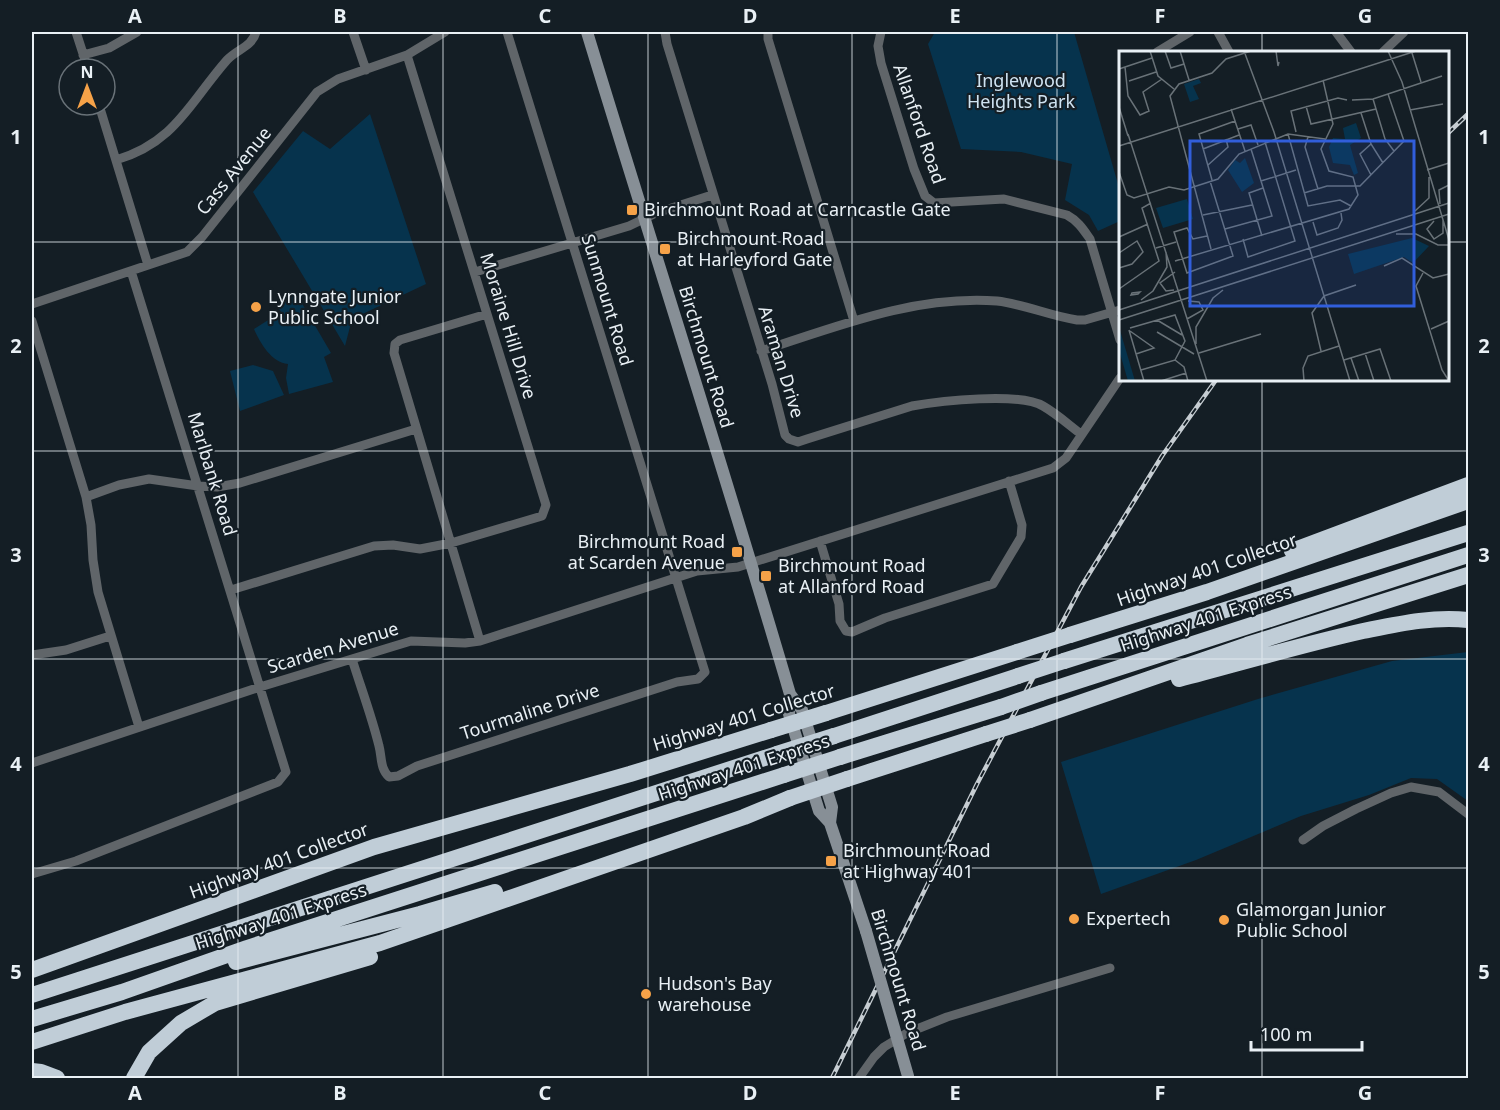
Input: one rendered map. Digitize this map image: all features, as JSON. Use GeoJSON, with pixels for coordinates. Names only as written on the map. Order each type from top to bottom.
{"type":"FeatureCollection","features":[{"type":"Feature","properties":{"kind":"highway"},"geometry":{"type":"LineString","coordinates":[[1154,609],[1172,597],[1468,485]]}},
{"type":"Feature","properties":{"kind":"highway","name":"Highway 401 Collector"},"geometry":{"type":"LineString","coordinates":[[32,970],[374,847],[630,774],[826,713],[1154,609],[1468,501]]}},
{"type":"Feature","properties":{"kind":"highway","name":"Highway 401 Express"},"geometry":{"type":"LineString","coordinates":[[32,995],[1064,661],[1468,533]]}},
{"type":"Feature","properties":{"kind":"highway","name":"Highway 401 Express"},"geometry":{"type":"LineString","coordinates":[[32,1019],[122,992],[247,948],[1468,555]]}},
{"type":"Feature","properties":{"kind":"highway"},"geometry":{"type":"LineString","coordinates":[[134,1078],[149,1052],[181,1023],[215,1003],[380,954],[495,915],[790,798],[1035,718],[1247,645],[1468,575]]}},
{"type":"Feature","properties":{"kind":"highway"},"geometry":{"type":"LineString","coordinates":[[1035,718],[1330,638],[1401,623],[1432,619],[1468,620]]}},
{"type":"Feature","properties":{"kind":"highway"},"geometry":{"type":"LineString","coordinates":[[122,992],[420,914],[744,817]]}},
{"type":"Feature","properties":{"kind":"highway"},"geometry":{"type":"LineString","coordinates":[[32,1042],[125,1012],[380,943],[744,817]]}},
{"type":"Feature","properties":{"kind":"highway"},"geometry":{"type":"LineString","coordinates":[[32,961],[132,934]]}},
{"type":"Feature","properties":{"kind":"highway"},"geometry":{"type":"LineString","coordinates":[[32,1071],[57,1078]]}},
{"type":"Feature","properties":{"kind":"main road","name":"Birchmount Road"},"geometry":{"type":"LineString","coordinates":[[587,32],[752,563],[790,694],[789,714],[819,812],[830,823],[866,932],[909,1077]]}},
{"type":"Feature","properties":{"kind":"street"},"geometry":{"type":"LineString","coordinates":[[76,32],[83,55],[109,48],[137,32]]}},
{"type":"Feature","properties":{"kind":"street"},"geometry":{"type":"LineString","coordinates":[[116,160],[139,153],[175,126],[228,59],[250,44],[256,32]]}},
{"type":"Feature","properties":{"kind":"street"},"geometry":{"type":"LineString","coordinates":[[353,32],[366,70]]}},
{"type":"Feature","properties":{"kind":"street","name":"Cass Avenue"},"geometry":{"type":"LineString","coordinates":[[32,304],[187,252],[317,92],[338,79],[407,55],[445,32]]}},
{"type":"Feature","properties":{"kind":"street","name":"Sunmount Road"},"geometry":{"type":"LineString","coordinates":[[507,32],[675,578]]}},
{"type":"Feature","properties":{"kind":"street","name":"Araman Drive"},"geometry":{"type":"LineString","coordinates":[[665,32],[785,435],[793,441],[807,439],[933,402],[1005,399],[1042,405],[1081,434]]}},
{"type":"Feature","properties":{"kind":"street"},"geometry":{"type":"LineString","coordinates":[[768,32],[768,39],[854,321]]}},
{"type":"Feature","properties":{"kind":"street","name":"Allanford Road"},"geometry":{"type":"LineString","coordinates":[[881,32],[878,46],[881,63],[911,161],[926,196],[934,202],[1004,200],[1067,215],[1074,219],[1090,239],[1116,311],[1119,333]]}},
{"type":"Feature","properties":{"kind":"street"},"geometry":{"type":"LineString","coordinates":[[1160,51],[1190,32]]}},
{"type":"Feature","properties":{"kind":"street"},"geometry":{"type":"LineString","coordinates":[[1218,32],[1228,51]]}},
{"type":"Feature","properties":{"kind":"street"},"geometry":{"type":"LineString","coordinates":[[1336,32],[1350,51]]}},
{"type":"Feature","properties":{"kind":"street"},"geometry":{"type":"LineString","coordinates":[[1384,51],[1404,32]]}},
{"type":"Feature","properties":{"kind":"street","name":"Moraine Hill Drive"},"geometry":{"type":"LineString","coordinates":[[407,55],[546,505],[542,516],[451,543]]}},
{"type":"Feature","properties":{"kind":"street"},"geometry":{"type":"LineString","coordinates":[[103,117],[148,265]]}},
{"type":"Feature","properties":{"kind":"street"},"geometry":{"type":"LineString","coordinates":[[475,272],[629,226],[656,213],[712,195]]}},
{"type":"Feature","properties":{"kind":"street","name":"Marlbank Road"},"geometry":{"type":"LineString","coordinates":[[32,874],[76,861],[278,782],[286,772],[131,271]]}},
{"type":"Feature","properties":{"kind":"street"},"geometry":{"type":"LineString","coordinates":[[761,351],[854,321],[919,304],[999,302],[1077,320],[1116,311]]}},
{"type":"Feature","properties":{"kind":"street"},"geometry":{"type":"LineString","coordinates":[[480,641],[394,353],[395,344],[400,340],[487,314]]}},
{"type":"Feature","properties":{"kind":"street"},"geometry":{"type":"LineString","coordinates":[[32,321],[86,496],[92,525],[93,560],[98,592],[139,728]]}},
{"type":"Feature","properties":{"kind":"street"},"geometry":{"type":"LineString","coordinates":[[752,563],[1058,466],[1066,458],[1119,379]]}},
{"type":"Feature","properties":{"kind":"street"},"geometry":{"type":"LineString","coordinates":[[86,496],[119,485],[149,479],[217,487],[240,483],[416,429]]}},
{"type":"Feature","properties":{"kind":"street"},"geometry":{"type":"LineString","coordinates":[[820,541],[839,604],[842,628],[852,632],[885,618],[993,584],[1022,532],[1009,481]]}},
{"type":"Feature","properties":{"kind":"street"},"geometry":{"type":"LineString","coordinates":[[231,590],[374,546],[393,545],[420,549],[451,543]]}},
{"type":"Feature","properties":{"kind":"street","name":"Scarden Avenue"},"geometry":{"type":"LineString","coordinates":[[32,763],[260,687],[411,641],[465,643],[480,641],[697,571],[725,569],[752,563]]}},
{"type":"Feature","properties":{"kind":"street","name":"Tourmaline Drive"},"geometry":{"type":"LineString","coordinates":[[352,659],[380,747],[384,770],[389,777],[398,776],[417,766],[677,682],[702,677],[705,668],[675,578]]}},
{"type":"Feature","properties":{"kind":"street"},"geometry":{"type":"LineString","coordinates":[[32,655],[66,650],[110,636]]}},
{"type":"Feature","properties":{"kind":"street"},"geometry":{"type":"LineString","coordinates":[[1303,840],[1323,826],[1356,809],[1391,793],[1411,787],[1439,792],[1468,814]]}},
{"type":"Feature","properties":{"kind":"street"},"geometry":{"type":"LineString","coordinates":[[859,1078],[884,1047],[907,1033],[947,1017],[1110,968]]}},
{"type":"Feature","properties":{"kind":"green space","name":"Inglewood Heights Park"},"geometry":{"type":"Polygon","coordinates":[[[935,32],[1074,32],[1119,188],[1119,221],[1098,231],[1089,215],[1065,200],[1072,164],[1021,152],[961,149],[928,44],[935,32]]]}},
{"type":"Feature","properties":{"kind":"green space"},"geometry":{"type":"Polygon","coordinates":[[[370,114],[426,284],[352,319],[345,346],[253,192],[303,131],[330,149],[370,114]]]}},
{"type":"Feature","properties":{"kind":"green space"},"geometry":{"type":"Polygon","coordinates":[[[291,294],[297,301],[300,300],[331,353],[324,357],[333,382],[289,394],[286,378],[288,364],[272,356],[263,346],[254,329],[281,312],[276,304],[291,294]]]}},
{"type":"Feature","properties":{"kind":"green space"},"geometry":{"type":"Polygon","coordinates":[[[253,365],[273,371],[284,395],[240,411],[230,371],[253,365]]]}},
{"type":"Feature","properties":{"kind":"green space"},"geometry":{"type":"Polygon","coordinates":[[[1468,652],[1468,801],[1437,779],[1411,778],[1369,795],[1301,816],[1196,860],[1101,894],[1061,762],[1258,699],[1392,661],[1468,652]]]}},
{"type":"Feature","properties":{"kind":"railway"},"geometry":{"type":"LineString","coordinates":[[1449,132],[1468,114]]}},
{"type":"Feature","properties":{"kind":"railway"},"geometry":{"type":"LineString","coordinates":[[832,1078],[977,784],[1081,587],[1162,456],[1215,381]]}},
{"type":"Feature","properties":{"kind":"place","name":"Birchmount Road at Carncastle Gate"},"geometry":{"type":"Point","coordinates":[632,210]}},
{"type":"Feature","properties":{"kind":"place","name":"Birchmount Road at Harleyford Gate"},"geometry":{"type":"Point","coordinates":[665,249]}},
{"type":"Feature","properties":{"kind":"place","name":"Lynngate Junior Public School"},"geometry":{"type":"Point","coordinates":[256,307]}},
{"type":"Feature","properties":{"kind":"place","name":"Birchmount Road at Scarden Avenue"},"geometry":{"type":"Point","coordinates":[737,552]}},
{"type":"Feature","properties":{"kind":"place","name":"Birchmount Road at Allanford Road"},"geometry":{"type":"Point","coordinates":[766,576]}},
{"type":"Feature","properties":{"kind":"place","name":"Birchmount Road at Highway 401"},"geometry":{"type":"Point","coordinates":[831,861]}},
{"type":"Feature","properties":{"kind":"place","name":"Expertech"},"geometry":{"type":"Point","coordinates":[1074,919]}},
{"type":"Feature","properties":{"kind":"place","name":"Glamorgan Junior Public School"},"geometry":{"type":"Point","coordinates":[1224,920]}},
{"type":"Feature","properties":{"kind":"place","name":"Hudson's Bay warehouse"},"geometry":{"type":"Point","coordinates":[646,994]}}]}
